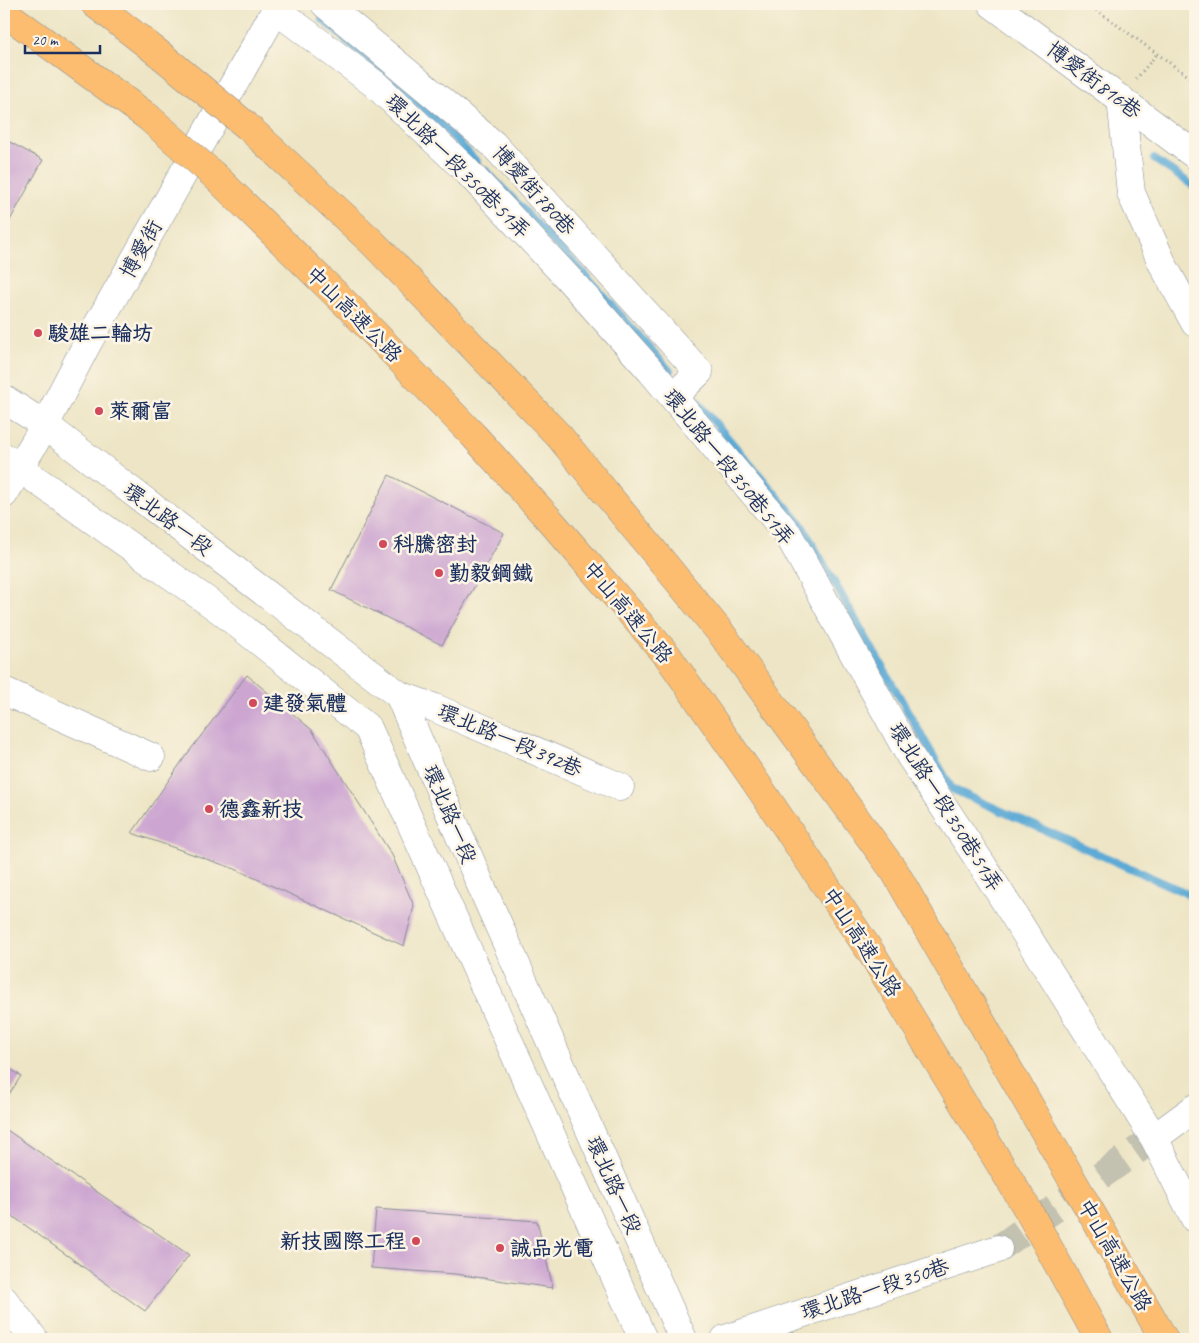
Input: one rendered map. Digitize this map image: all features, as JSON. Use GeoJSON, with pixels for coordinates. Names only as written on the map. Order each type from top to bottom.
{"type":"FeatureCollection","features":[{"type":"Feature","properties":{"kind":"highway","name":"中山高速公路"},"geometry":{"type":"LineString","coordinates":[[96,4],[247,126],[374,244],[559,436],[722,634],[895,872],[1164,1339]]}},
{"type":"Feature","properties":{"kind":"highway","name":"中山高速公路"},"geometry":{"type":"LineString","coordinates":[[4,12],[148,117],[216,178],[351,309],[474,436],[667,655],[874,958],[1028,1210],[1100,1339]]}},
{"type":"Feature","properties":{"kind":"street","name":"博愛街780巷"},"geometry":{"type":"LineString","coordinates":[[325,4],[493,144],[698,372],[673,396]]}},
{"type":"Feature","properties":{"kind":"street","name":"博愛街816巷"},"geometry":{"type":"LineString","coordinates":[[992,4],[1195,155]]}},
{"type":"Feature","properties":{"kind":"street","name":"環北路一段350巷51弄"},"geometry":{"type":"LineString","coordinates":[[278,7],[376,84],[464,168],[567,277],[673,396],[788,534],[910,756],[982,862],[1154,1138],[1195,1219]]}},
{"type":"Feature","properties":{"kind":"street","name":"博愛街"},"geometry":{"type":"LineString","coordinates":[[4,494],[11,462],[45,426],[87,344],[278,7]]}},
{"type":"Feature","properties":{"kind":"street"},"geometry":{"type":"LineString","coordinates":[[1121,100],[1131,193],[1163,264],[1195,323]]}},
{"type":"Feature","properties":{"kind":"street","name":"環北路一段"},"geometry":{"type":"LineString","coordinates":[[4,399],[45,426],[399,696],[498,924],[683,1339]]}},
{"type":"Feature","properties":{"kind":"street","name":"環北路一段"},"geometry":{"type":"LineString","coordinates":[[11,462],[220,610],[368,728],[644,1339]]}},
{"type":"Feature","properties":{"kind":"street"},"geometry":{"type":"LineString","coordinates":[[4,691],[151,757]]}},
{"type":"Feature","properties":{"kind":"street","name":"環北路一段392巷"},"geometry":{"type":"LineString","coordinates":[[399,696],[435,708],[620,787]]}},
{"type":"Feature","properties":{"kind":"street"},"geometry":{"type":"LineString","coordinates":[[1154,1138],[1195,1108]]}},
{"type":"Feature","properties":{"kind":"street","name":"環北路一段350巷"},"geometry":{"type":"LineString","coordinates":[[725,1339],[998,1249]]}},
{"type":"Feature","properties":{"kind":"street"},"geometry":{"type":"LineString","coordinates":[[4,1300],[34,1339]]}},
{"type":"Feature","properties":{"kind":"path"},"geometry":{"type":"LineString","coordinates":[[1088,4],[1195,81]]}},
{"type":"Feature","properties":{"kind":"path"},"geometry":{"type":"LineString","coordinates":[[1121,100],[1157,54]]}},
{"type":"Feature","properties":{"kind":"building"},"geometry":{"type":"Polygon","coordinates":[[[4,139],[43,160],[8,224],[4,222],[4,139]]]}},
{"type":"Feature","properties":{"kind":"building"},"geometry":{"type":"Polygon","coordinates":[[[389,475],[504,533],[442,645],[331,590],[389,475]]]}},
{"type":"Feature","properties":{"kind":"building"},"geometry":{"type":"Polygon","coordinates":[[[247,675],[312,730],[392,855],[414,906],[404,946],[235,869],[132,833],[185,757],[247,675]]]}},
{"type":"Feature","properties":{"kind":"building"},"geometry":{"type":"Polygon","coordinates":[[[4,1065],[21,1076],[4,1102],[4,1065]]]}},
{"type":"Feature","properties":{"kind":"building"},"geometry":{"type":"Polygon","coordinates":[[[4,1128],[189,1255],[145,1311],[4,1210],[4,1128]]]}},
{"type":"Feature","properties":{"kind":"building"},"geometry":{"type":"Polygon","coordinates":[[[376,1209],[537,1221],[553,1288],[455,1274],[371,1268],[376,1209]]]}},
{"type":"Feature","properties":{"kind":"waterway"},"geometry":{"type":"LineString","coordinates":[[322,19],[435,118],[477,162]]}},
{"type":"Feature","properties":{"kind":"waterway"},"geometry":{"type":"LineString","coordinates":[[1154,159],[1195,187]]}},
{"type":"Feature","properties":{"kind":"waterway"},"geometry":{"type":"LineString","coordinates":[[485,170],[576,265],[670,371]]}},
{"type":"Feature","properties":{"kind":"waterway"},"geometry":{"type":"LineString","coordinates":[[694,398],[801,524],[952,789],[1195,897]]}},
{"type":"Feature","properties":{"kind":"tunnel"},"geometry":{"type":"LineString","coordinates":[[998,1249],[1154,1138]]}},
{"type":"Feature","properties":{"kind":"place","name":"駿雄二輪坊"},"geometry":{"type":"Point","coordinates":[38,333]}},
{"type":"Feature","properties":{"kind":"place","name":"萊爾富"},"geometry":{"type":"Point","coordinates":[99,411]}},
{"type":"Feature","properties":{"kind":"place","name":"科騰密封"},"geometry":{"type":"Point","coordinates":[383,544]}},
{"type":"Feature","properties":{"kind":"place","name":"勤毅鋼鐵"},"geometry":{"type":"Point","coordinates":[439,573]}},
{"type":"Feature","properties":{"kind":"place","name":"建發氣體"},"geometry":{"type":"Point","coordinates":[253,703]}},
{"type":"Feature","properties":{"kind":"place","name":"德鑫新技"},"geometry":{"type":"Point","coordinates":[209,809]}},
{"type":"Feature","properties":{"kind":"place","name":"新技國際工程"},"geometry":{"type":"Point","coordinates":[416,1241]}},
{"type":"Feature","properties":{"kind":"place","name":"誠品光電"},"geometry":{"type":"Point","coordinates":[500,1248]}}]}
